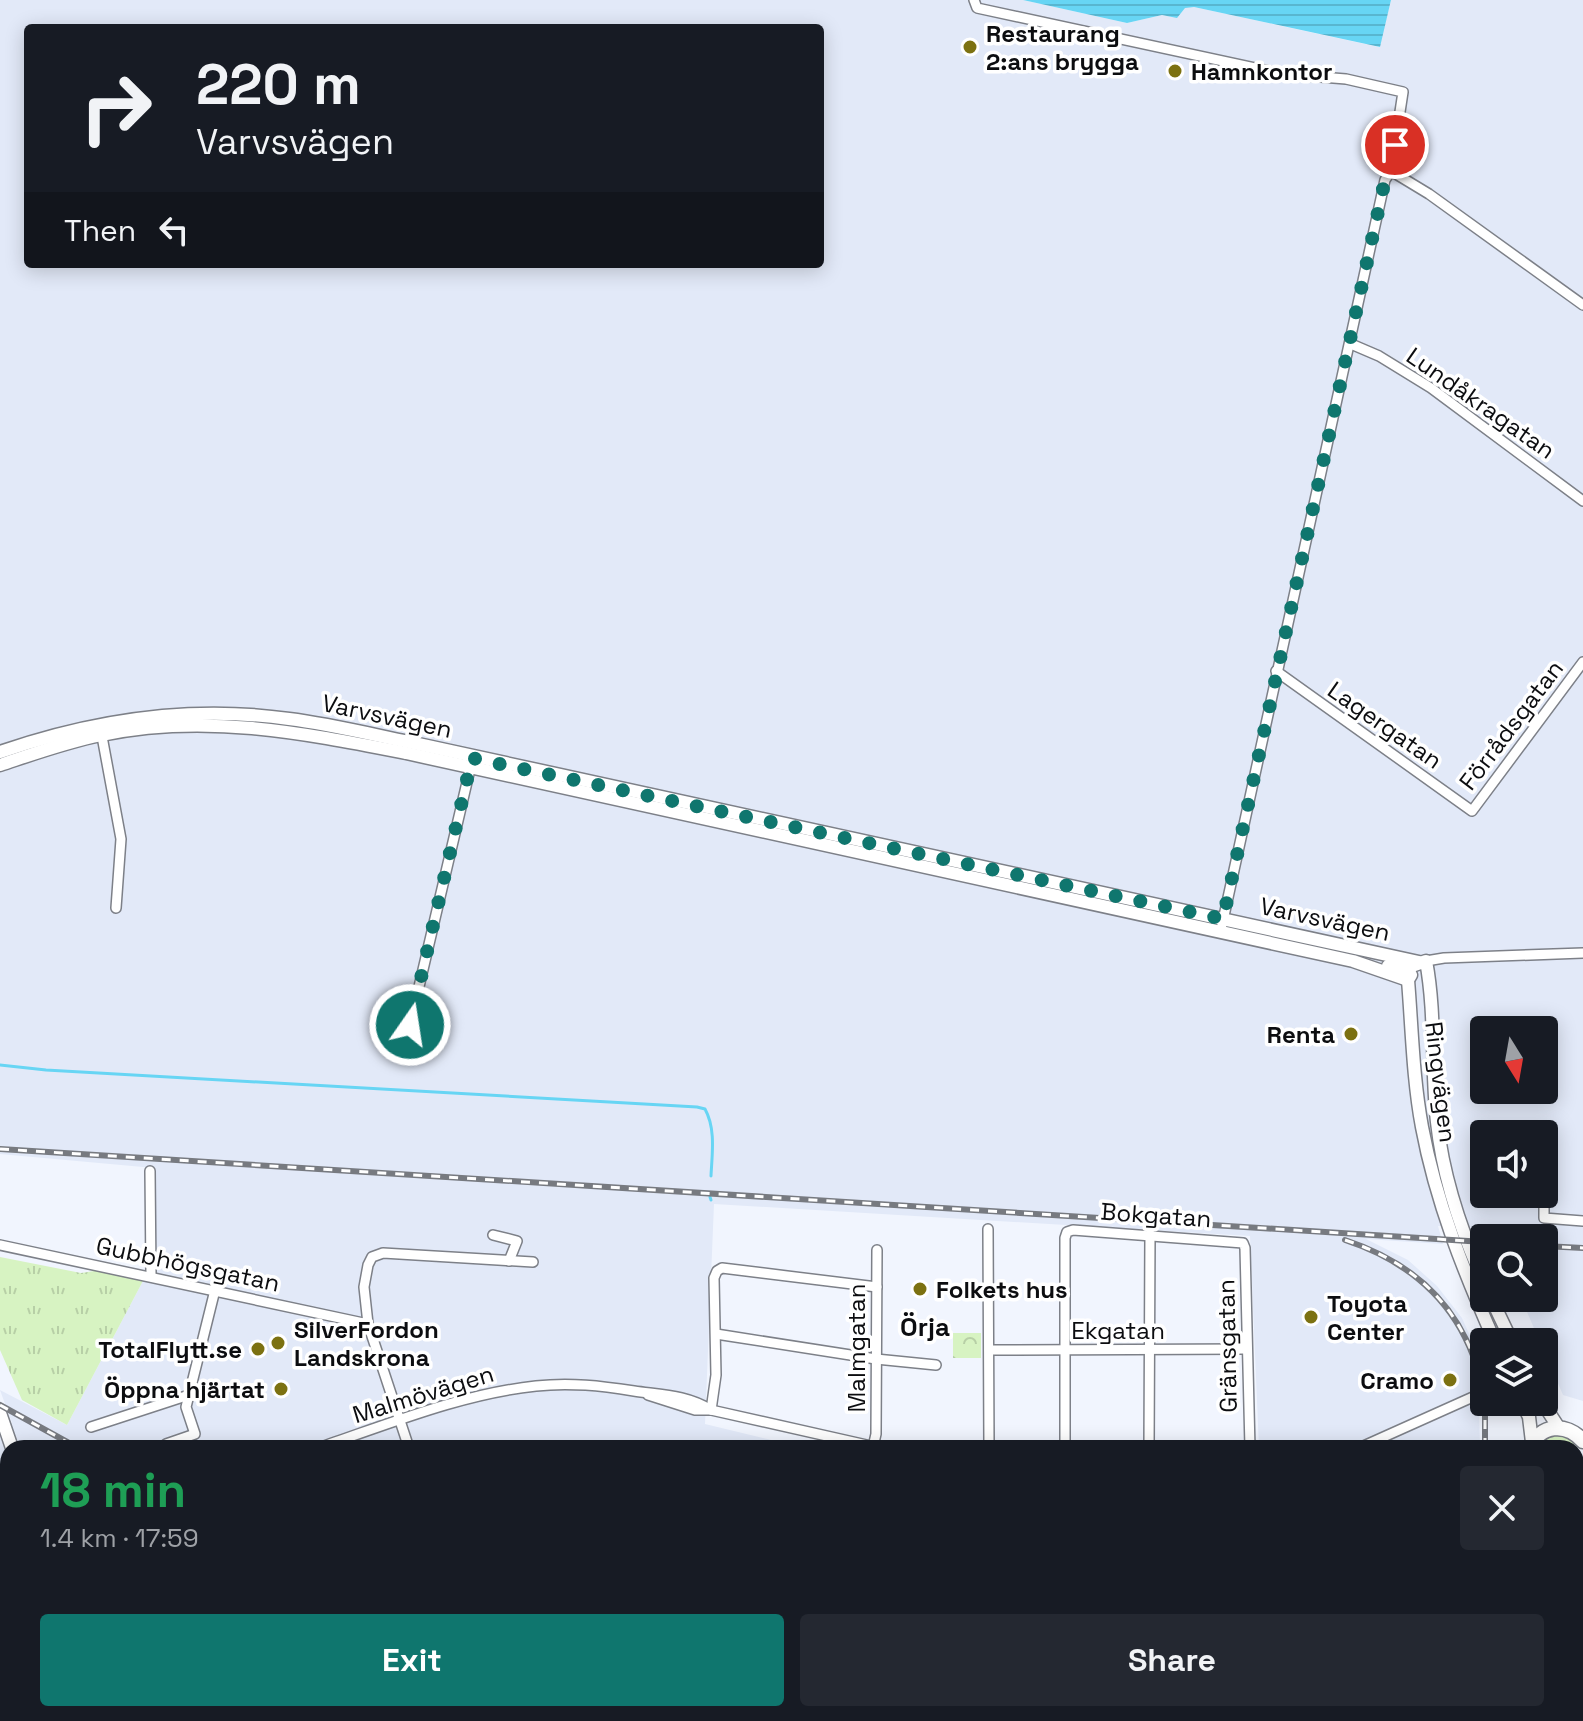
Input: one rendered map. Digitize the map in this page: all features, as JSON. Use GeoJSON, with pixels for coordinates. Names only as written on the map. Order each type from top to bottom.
{"type":"FeatureCollection","features":[{"type":"Feature","properties":{"kind":"main road","name":"Varvsvägen"},"geometry":{"type":"LineString","coordinates":[[0,752],[50,735],[100,730],[168,715],[218,713],[289,719],[471,763],[1222,926],[1423,962]]}},
{"type":"Feature","properties":{"kind":"main road","name":"Varvsvägen"},"geometry":{"type":"LineString","coordinates":[[0,765],[100,730]]}},
{"type":"Feature","properties":{"kind":"main road","name":"Varvsvägen"},"geometry":{"type":"LineString","coordinates":[[1222,926],[1353,961],[1408,980]]}},
{"type":"Feature","properties":{"kind":"main road","name":"Varvsvägen"},"geometry":{"type":"LineString","coordinates":[[1353,961],[1406,968],[1423,962]]}},
{"type":"Feature","properties":{"kind":"main road"},"geometry":{"type":"LineString","coordinates":[[1408,980],[1423,962]]}},
{"type":"Feature","properties":{"kind":"main road","name":"Ringvägen"},"geometry":{"type":"LineString","coordinates":[[1423,962],[1441,1152],[1450,1191],[1470,1245]]}},
{"type":"Feature","properties":{"kind":"main road","name":"Ringvägen"},"geometry":{"type":"LineString","coordinates":[[1408,980],[1418,1095],[1428,1157],[1452,1240],[1489,1328]]}},
{"type":"Feature","properties":{"kind":"main road"},"geometry":{"type":"LineString","coordinates":[[0,1413],[9,1440]]}},
{"type":"Feature","properties":{"kind":"main road"},"geometry":{"type":"LineString","coordinates":[[1529,1416],[1531,1440]]}},
{"type":"Feature","properties":{"kind":"main road"},"geometry":{"type":"LineString","coordinates":[[1556,1416],[1574,1433]]}},
{"type":"Feature","properties":{"kind":"main road"},"geometry":{"type":"LineString","coordinates":[[1536,1440],[1544,1431],[1574,1433]]}},
{"type":"Feature","properties":{"kind":"street"},"geometry":{"type":"LineString","coordinates":[[974,0],[977,8],[1254,68],[1283,74],[1346,79],[1403,92],[1391,171],[1385,180],[1222,926]]}},
{"type":"Feature","properties":{"kind":"street"},"geometry":{"type":"LineString","coordinates":[[1391,171],[1429,194],[1583,305]]}},
{"type":"Feature","properties":{"kind":"street","name":"Lundåkragatan"},"geometry":{"type":"LineString","coordinates":[[1351,344],[1379,356],[1431,388],[1583,501]]}},
{"type":"Feature","properties":{"kind":"street","name":"Förrådsgatan"},"geometry":{"type":"LineString","coordinates":[[1472,811],[1583,662]]}},
{"type":"Feature","properties":{"kind":"street","name":"Lagergatan"},"geometry":{"type":"LineString","coordinates":[[1276,671],[1472,811]]}},
{"type":"Feature","properties":{"kind":"street"},"geometry":{"type":"LineString","coordinates":[[100,730],[121,839],[116,908]]}},
{"type":"Feature","properties":{"kind":"street"},"geometry":{"type":"LineString","coordinates":[[410,1025],[471,763]]}},
{"type":"Feature","properties":{"kind":"street","name":"Varvsvägen"},"geometry":{"type":"LineString","coordinates":[[1423,962],[1444,958],[1583,953]]}},
{"type":"Feature","properties":{"kind":"street"},"geometry":{"type":"LineString","coordinates":[[150,1171],[151,1275]]}},
{"type":"Feature","properties":{"kind":"street"},"geometry":{"type":"LineString","coordinates":[[1544,1208],[1544,1218],[1583,1221]]}},
{"type":"Feature","properties":{"kind":"street"},"geometry":{"type":"LineString","coordinates":[[988,1229],[989,1440]]}},
{"type":"Feature","properties":{"kind":"street","name":"Bokgatan"},"geometry":{"type":"LineString","coordinates":[[1065,1350],[1067,1232],[1150,1234],[1243,1243]]}},
{"type":"Feature","properties":{"kind":"street"},"geometry":{"type":"LineString","coordinates":[[1149,1440],[1150,1234]]}},
{"type":"Feature","properties":{"kind":"street"},"geometry":{"type":"LineString","coordinates":[[493,1235],[517,1241],[509,1261]]}},
{"type":"Feature","properties":{"kind":"street","name":"Gränsgatan"},"geometry":{"type":"LineString","coordinates":[[1243,1243],[1250,1440]]}},
{"type":"Feature","properties":{"kind":"street","name":"Gubbhögsgatan"},"geometry":{"type":"LineString","coordinates":[[0,1245],[368,1324]]}},
{"type":"Feature","properties":{"kind":"street","name":"Malmgatan"},"geometry":{"type":"LineString","coordinates":[[876,1440],[877,1250]]}},
{"type":"Feature","properties":{"kind":"street"},"geometry":{"type":"LineString","coordinates":[[406,1440],[368,1324],[364,1287],[372,1257],[395,1252],[526,1264]]}},
{"type":"Feature","properties":{"kind":"street"},"geometry":{"type":"LineString","coordinates":[[711,1410],[716,1375],[714,1278],[717,1271],[722,1268],[877,1287]]}},
{"type":"Feature","properties":{"kind":"street"},"geometry":{"type":"LineString","coordinates":[[178,1440],[195,1434],[186,1407],[215,1290]]}},
{"type":"Feature","properties":{"kind":"street"},"geometry":{"type":"LineString","coordinates":[[716,1334],[876,1359],[936,1365]]}},
{"type":"Feature","properties":{"kind":"street","name":"Ekgatan"},"geometry":{"type":"LineString","coordinates":[[989,1350],[1246,1349]]}},
{"type":"Feature","properties":{"kind":"street"},"geometry":{"type":"LineString","coordinates":[[1065,1350],[1065,1440]]}},
{"type":"Feature","properties":{"kind":"street","name":"Malmövägen"},"geometry":{"type":"LineString","coordinates":[[341,1440],[467,1399],[539,1385],[577,1384],[637,1391],[695,1410],[711,1410],[845,1440]]}},
{"type":"Feature","properties":{"kind":"street"},"geometry":{"type":"LineString","coordinates":[[91,1427],[189,1395]]}},
{"type":"Feature","properties":{"kind":"street"},"geometry":{"type":"LineString","coordinates":[[1377,1440],[1470,1398]]}},
{"type":"Feature","properties":{"kind":"shaded area"},"geometry":{"type":"Polygon","coordinates":[[[0,0],[1023,0],[1127,23],[1162,15],[1177,17],[1185,7],[1194,7],[1379,47],[1391,0],[1583,0],[1583,1401],[1563,1395],[1558,1383],[1558,1328],[1534,1328],[1527,1312],[1558,1312],[1558,1224],[1438,1226],[1443,1244],[1366,1239],[1408,1260],[1437,1286],[1462,1318],[1470,1336],[1470,1416],[1479,1416],[1480,1440],[1259,1440],[1250,1236],[714,1204],[705,1424],[772,1440],[0,1440],[0,1419],[12,1423],[0,1390],[67,1425],[144,1279],[155,1269],[154,1168],[0,1154],[0,0]]]}},
{"type":"Feature","properties":{"kind":"green space"},"geometry":{"type":"Polygon","coordinates":[[[0,1257],[81,1273],[101,1270],[144,1279],[67,1425],[22,1400],[0,1350],[0,1257]]]}},
{"type":"Feature","properties":{"kind":"green space"},"geometry":{"type":"Polygon","coordinates":[[[953,1333],[981,1333],[981,1358],[953,1358],[953,1333]]]}},
{"type":"Feature","properties":{"kind":"green space"},"geometry":{"type":"Polygon","coordinates":[[[1557,1435],[1569,1440],[1544,1440],[1557,1435]]]}},
{"type":"Feature","properties":{"kind":"water"},"geometry":{"type":"Polygon","coordinates":[[[1023,0],[1391,0],[1380,47],[1194,7],[1185,8],[1177,18],[1162,15],[1127,23],[1023,0]]]}},
{"type":"Feature","properties":{"kind":"waterway"},"geometry":{"type":"LineString","coordinates":[[0,1065],[697,1107],[705,1109],[711,1125],[711,1176]]}},
{"type":"Feature","properties":{"kind":"railway"},"geometry":{"type":"LineString","coordinates":[[0,1149],[1470,1241]]}},
{"type":"Feature","properties":{"kind":"railway"},"geometry":{"type":"LineString","coordinates":[[1345,1240],[1397,1264],[1418,1279],[1453,1317],[1470,1348]]}},
{"type":"Feature","properties":{"kind":"railway"},"geometry":{"type":"LineString","coordinates":[[1558,1247],[1583,1248]]}},
{"type":"Feature","properties":{"kind":"railway"},"geometry":{"type":"LineString","coordinates":[[0,1405],[63,1440]]}},
{"type":"Feature","properties":{"kind":"railway"},"geometry":{"type":"LineString","coordinates":[[1485,1416],[1485,1440]]}},
{"type":"Feature","properties":{"kind":"place","name":"Restaurang 2:ans brygga"},"geometry":{"type":"Point","coordinates":[970,47]}},
{"type":"Feature","properties":{"kind":"place","name":"Hamnkontor"},"geometry":{"type":"Point","coordinates":[1175,71]}},
{"type":"Feature","properties":{"kind":"place","name":"Renta"},"geometry":{"type":"Point","coordinates":[1351,1034]}},
{"type":"Feature","properties":{"kind":"place","name":"Folkets hus"},"geometry":{"type":"Point","coordinates":[920,1289]}},
{"type":"Feature","properties":{"kind":"place","name":"Toyota Center"},"geometry":{"type":"Point","coordinates":[1311,1317]}},
{"type":"Feature","properties":{"kind":"place","name":"SilverFordon Landskrona"},"geometry":{"type":"Point","coordinates":[278,1343]}},
{"type":"Feature","properties":{"kind":"place","name":"TotalFlytt.se"},"geometry":{"type":"Point","coordinates":[258,1349]}},
{"type":"Feature","properties":{"kind":"place","name":"Cramo"},"geometry":{"type":"Point","coordinates":[1450,1380]}},
{"type":"Feature","properties":{"kind":"place","name":"Öppna hjärtat"},"geometry":{"type":"Point","coordinates":[281,1389]}},
{"type":"Feature","properties":{"kind":"district","name":"Örja"},"geometry":{"type":"Point","coordinates":[925,1327]}},
{"type":"Feature","properties":{"kind":"route"},"geometry":{"type":"LineString","coordinates":[[410,1025],[472,758],[1223,919],[1395,145]]}}]}
